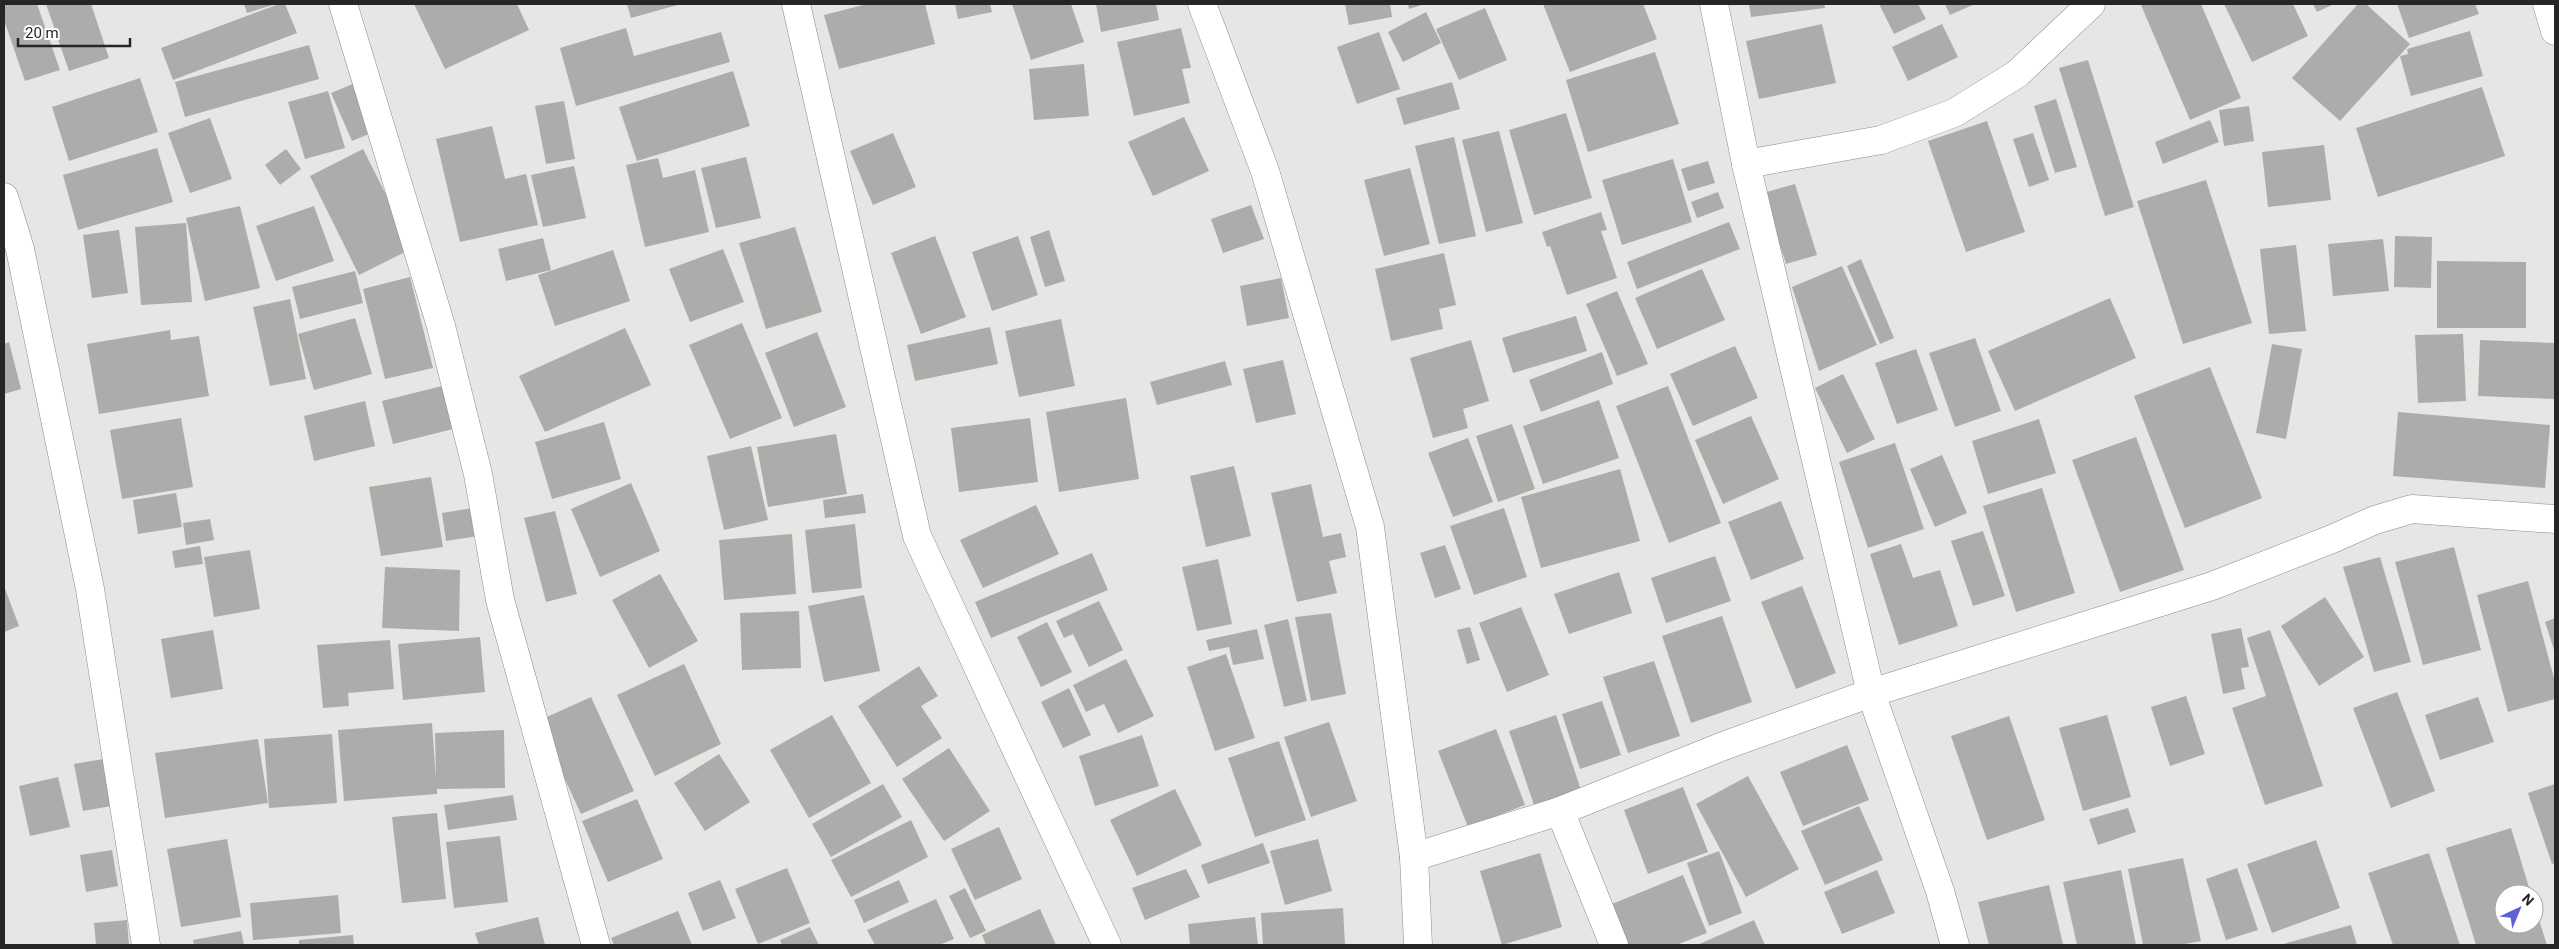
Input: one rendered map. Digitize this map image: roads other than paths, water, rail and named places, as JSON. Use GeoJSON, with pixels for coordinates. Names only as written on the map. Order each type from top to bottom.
{"type":"FeatureCollection","features":[{"type":"Feature","properties":{"kind":"street"},"geometry":{"type":"LineString","coordinates":[[342,4],[441,326],[478,474],[500,600],[596,945]]}},
{"type":"Feature","properties":{"kind":"street"},"geometry":{"type":"LineString","coordinates":[[796,4],[917,536],[1107,945]]}},
{"type":"Feature","properties":{"kind":"street"},"geometry":{"type":"LineString","coordinates":[[1202,4],[1265,171],[1370,527],[1414,857],[1418,945]]}},
{"type":"Feature","properties":{"kind":"street"},"geometry":{"type":"LineString","coordinates":[[1714,4],[1746,164],[1871,693],[1940,891],[1955,945]]}},
{"type":"Feature","properties":{"kind":"street"},"geometry":{"type":"LineString","coordinates":[[1746,164],[1881,140],[1954,113],[2017,74],[2091,4]]}},
{"type":"Feature","properties":{"kind":"street"},"geometry":{"type":"LineString","coordinates":[[2547,4],[2555,31]]}},
{"type":"Feature","properties":{"kind":"street"},"geometry":{"type":"LineString","coordinates":[[4,198],[20,249],[90,589],[146,945]]}},
{"type":"Feature","properties":{"kind":"street"},"geometry":{"type":"LineString","coordinates":[[1414,857],[1560,812],[1726,745],[1871,693],[2212,586],[2375,520],[2412,510],[2555,519]]}},
{"type":"Feature","properties":{"kind":"street"},"geometry":{"type":"LineString","coordinates":[[1560,812],[1614,945]]}}]}
